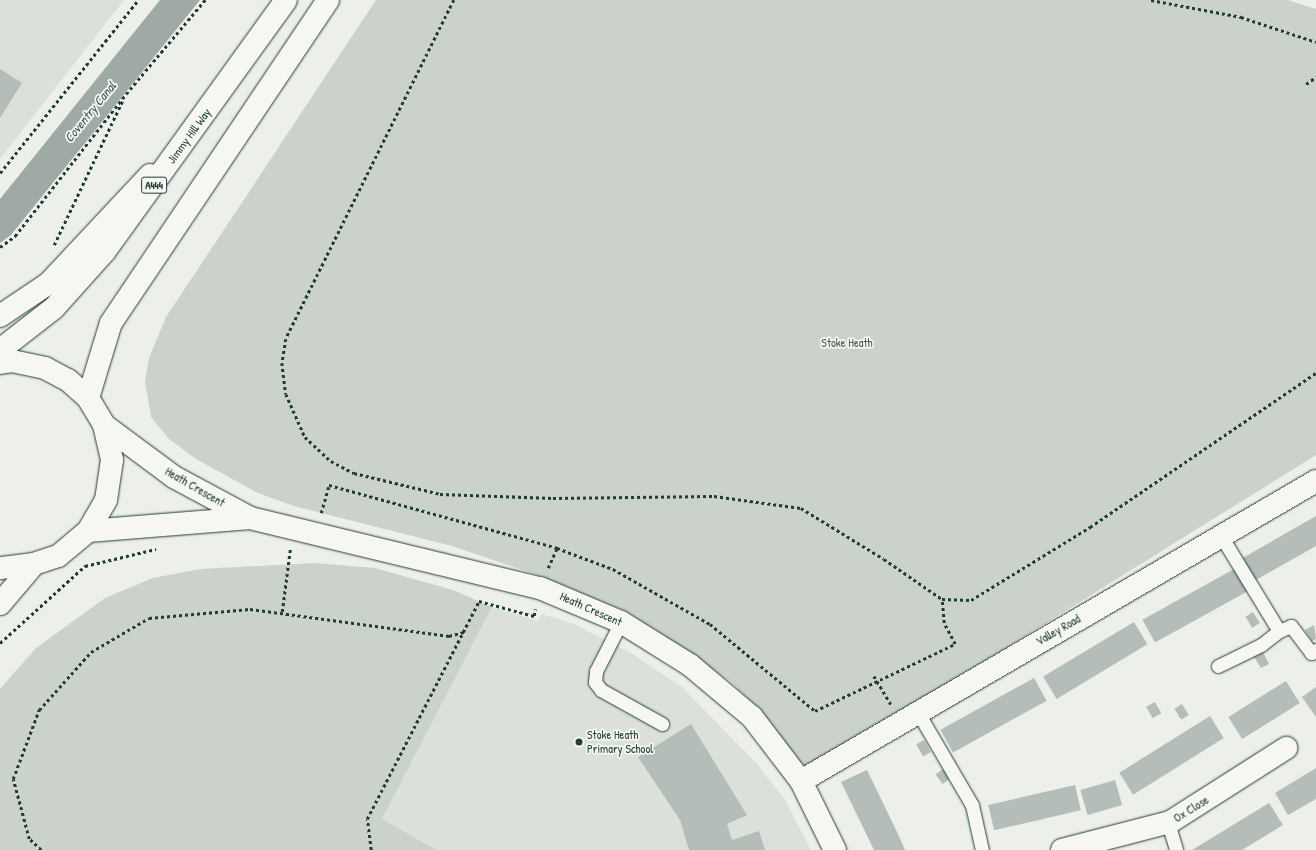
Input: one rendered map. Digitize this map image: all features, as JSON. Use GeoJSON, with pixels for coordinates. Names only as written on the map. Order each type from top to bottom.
{"type":"FeatureCollection","features":[{"type":"Feature","properties":{"kind":"main road","name":"Jimmy Hill Way"},"geometry":{"type":"LineString","coordinates":[[0,350],[54,308],[105,251],[286,0]]}},
{"type":"Feature","properties":{"kind":"main road"},"geometry":{"type":"LineString","coordinates":[[88,398],[96,361],[111,323],[328,0]]}},
{"type":"Feature","properties":{"kind":"main road"},"geometry":{"type":"LineString","coordinates":[[0,316],[49,283],[75,256],[226,85]]}},
{"type":"Feature","properties":{"kind":"main road"},"geometry":{"type":"LineString","coordinates":[[0,363],[12,361],[45,368],[68,380],[88,398],[104,425],[112,460],[111,478],[106,500],[88,531],[58,556],[34,564],[0,568]]}},
{"type":"Feature","properties":{"kind":"main road","name":"Heath Crescent"},"geometry":{"type":"LineString","coordinates":[[104,425],[174,477],[250,518],[540,588],[620,622],[724,690],[752,717],[801,781],[835,850]]}},
{"type":"Feature","properties":{"kind":"main road","name":"Valley Road"},"geometry":{"type":"LineString","coordinates":[[801,781],[909,716],[1316,481]]}},
{"type":"Feature","properties":{"kind":"main road","name":"Heath Crescent"},"geometry":{"type":"LineString","coordinates":[[88,531],[250,518]]}},
{"type":"Feature","properties":{"kind":"main road"},"geometry":{"type":"LineString","coordinates":[[0,604],[34,564]]}},
{"type":"Feature","properties":{"kind":"main road","name":"Ox Close"},"geometry":{"type":"LineString","coordinates":[[1062,850],[1168,823],[1286,748]]}},
{"type":"Feature","properties":{"kind":"lane"},"geometry":{"type":"LineString","coordinates":[[1221,536],[1279,630]]}},
{"type":"Feature","properties":{"kind":"lane"},"geometry":{"type":"LineString","coordinates":[[620,622],[596,671],[595,682],[601,690],[662,724]]}},
{"type":"Feature","properties":{"kind":"lane"},"geometry":{"type":"LineString","coordinates":[[1218,666],[1261,645],[1279,630],[1291,626],[1311,653],[1316,650]]}},
{"type":"Feature","properties":{"kind":"lane"},"geometry":{"type":"LineString","coordinates":[[909,716],[972,805],[982,850]]}},
{"type":"Feature","properties":{"kind":"lane"},"geometry":{"type":"LineString","coordinates":[[1168,823],[1176,850]]}},
{"type":"Feature","properties":{"kind":"path"},"geometry":{"type":"LineString","coordinates":[[0,173],[138,0]]}},
{"type":"Feature","properties":{"kind":"path"},"geometry":{"type":"LineString","coordinates":[[0,247],[15,236],[126,94],[205,0]]}},
{"type":"Feature","properties":{"kind":"path"},"geometry":{"type":"LineString","coordinates":[[454,0],[286,339],[282,363],[286,394],[305,437],[331,461],[354,473],[440,494],[553,498],[714,496],[801,508],[884,559],[942,599],[971,600],[1090,527],[1316,373]]}},
{"type":"Feature","properties":{"kind":"path"},"geometry":{"type":"LineString","coordinates":[[1151,0],[1241,18],[1316,42]]}},
{"type":"Feature","properties":{"kind":"path"},"geometry":{"type":"LineString","coordinates":[[1306,84],[1316,78]]}},
{"type":"Feature","properties":{"kind":"path"},"geometry":{"type":"LineString","coordinates":[[51,251],[126,94]]}},
{"type":"Feature","properties":{"kind":"path"},"geometry":{"type":"LineString","coordinates":[[315,534],[329,485],[556,548],[613,568],[710,624],[815,711],[878,683],[956,644],[944,623],[942,599]]}},
{"type":"Feature","properties":{"kind":"path"},"geometry":{"type":"LineString","coordinates":[[282,612],[293,528]]}},
{"type":"Feature","properties":{"kind":"path"},"geometry":{"type":"LineString","coordinates":[[0,643],[85,566],[162,547]]}},
{"type":"Feature","properties":{"kind":"path"},"geometry":{"type":"LineString","coordinates":[[371,850],[367,819],[479,601],[534,616],[540,588],[556,548]]}},
{"type":"Feature","properties":{"kind":"path"},"geometry":{"type":"LineString","coordinates":[[41,850],[29,839],[13,779],[39,710],[91,652],[149,618],[250,609],[282,612],[449,636],[464,632]]}},
{"type":"Feature","properties":{"kind":"path"},"geometry":{"type":"LineString","coordinates":[[874,676],[878,683],[909,716]]}},
{"type":"Feature","properties":{"kind":"shaded area"},"geometry":{"type":"Polygon","coordinates":[[[0,0],[124,0],[0,159],[0,0]]]}},
{"type":"Feature","properties":{"kind":"shaded area","name":"Stoke Heath Primary School"},"geometry":{"type":"Polygon","coordinates":[[[492,607],[538,621],[542,614],[572,623],[631,653],[682,687],[758,765],[785,800],[811,850],[437,850],[382,819],[492,607]]]}},
{"type":"Feature","properties":{"kind":"green space","name":"Stoke Heath"},"geometry":{"type":"Polygon","coordinates":[[[376,0],[1288,0],[1316,9],[1316,455],[913,706],[804,768],[762,712],[731,682],[629,613],[543,577],[452,546],[294,506],[258,493],[196,459],[169,439],[151,417],[145,381],[149,358],[166,317],[376,0]]]}},
{"type":"Feature","properties":{"kind":"green space"},"geometry":{"type":"Polygon","coordinates":[[[315,563],[375,568],[453,590],[492,607],[382,819],[437,850],[0,850],[0,689],[36,648],[105,598],[153,578],[201,569],[315,563]]]}},
{"type":"Feature","properties":{"kind":"water","name":"Coventry Canal"},"geometry":{"type":"Polygon","coordinates":[[[160,0],[200,0],[11,235],[0,243],[0,199],[160,0]]]}},
{"type":"Feature","properties":{"kind":"building"},"geometry":{"type":"Polygon","coordinates":[[[0,69],[22,83],[0,118],[0,69]]]}},
{"type":"Feature","properties":{"kind":"building"},"geometry":{"type":"Polygon","coordinates":[[[1316,516],[1316,546],[1254,581],[1241,559],[1316,516]]]}},
{"type":"Feature","properties":{"kind":"building"},"geometry":{"type":"Polygon","coordinates":[[[1236,568],[1249,591],[1155,643],[1142,620],[1236,568]]]}},
{"type":"Feature","properties":{"kind":"building"},"geometry":{"type":"Polygon","coordinates":[[[1253,612],[1260,623],[1252,628],[1245,617],[1253,612]]]}},
{"type":"Feature","properties":{"kind":"building"},"geometry":{"type":"Polygon","coordinates":[[[1134,622],[1147,644],[1057,699],[1043,677],[1134,622]]]}},
{"type":"Feature","properties":{"kind":"building"},"geometry":{"type":"Polygon","coordinates":[[[1314,625],[1316,639],[1312,641],[1305,630],[1314,625]]]}},
{"type":"Feature","properties":{"kind":"building"},"geometry":{"type":"Polygon","coordinates":[[[1263,652],[1269,664],[1261,668],[1254,657],[1263,652]]]}},
{"type":"Feature","properties":{"kind":"building"},"geometry":{"type":"Polygon","coordinates":[[[1034,678],[1047,701],[953,753],[940,730],[1034,678]]]}},
{"type":"Feature","properties":{"kind":"building"},"geometry":{"type":"Polygon","coordinates":[[[1286,681],[1300,703],[1242,739],[1228,717],[1286,681]]]}},
{"type":"Feature","properties":{"kind":"building"},"geometry":{"type":"Polygon","coordinates":[[[1316,687],[1316,717],[1302,697],[1316,687]]]}},
{"type":"Feature","properties":{"kind":"building"},"geometry":{"type":"Polygon","coordinates":[[[1155,702],[1161,713],[1153,718],[1146,707],[1155,702]]]}},
{"type":"Feature","properties":{"kind":"building"},"geometry":{"type":"Polygon","coordinates":[[[1182,704],[1189,715],[1181,720],[1174,709],[1182,704]]]}},
{"type":"Feature","properties":{"kind":"building"},"geometry":{"type":"Polygon","coordinates":[[[1210,716],[1224,738],[1133,795],[1119,773],[1210,716]]]}},
{"type":"Feature","properties":{"kind":"building"},"geometry":{"type":"Polygon","coordinates":[[[691,724],[747,815],[727,824],[732,840],[759,831],[765,850],[689,850],[680,820],[638,757],[691,724]]]}},
{"type":"Feature","properties":{"kind":"building"},"geometry":{"type":"Polygon","coordinates":[[[924,740],[931,752],[923,757],[916,744],[924,740]]]}},
{"type":"Feature","properties":{"kind":"building"},"geometry":{"type":"Polygon","coordinates":[[[1316,768],[1316,799],[1288,815],[1275,793],[1316,768]]]}},
{"type":"Feature","properties":{"kind":"building"},"geometry":{"type":"Polygon","coordinates":[[[943,769],[950,779],[943,784],[936,774],[943,769]]]}},
{"type":"Feature","properties":{"kind":"building"},"geometry":{"type":"Polygon","coordinates":[[[867,770],[905,850],[874,850],[841,782],[867,770]]]}},
{"type":"Feature","properties":{"kind":"building"},"geometry":{"type":"Polygon","coordinates":[[[1115,780],[1122,805],[1088,815],[1080,790],[1115,780]]]}},
{"type":"Feature","properties":{"kind":"building"},"geometry":{"type":"Polygon","coordinates":[[[1075,785],[1081,810],[994,830],[988,805],[1075,785]]]}},
{"type":"Feature","properties":{"kind":"building"},"geometry":{"type":"Polygon","coordinates":[[[1269,803],[1283,825],[1252,844],[1242,850],[1192,850],[1269,803]]]}},
{"type":"Feature","properties":{"kind":"place","name":"Stoke Heath Primary School"},"geometry":{"type":"Point","coordinates":[579,742]}}]}
